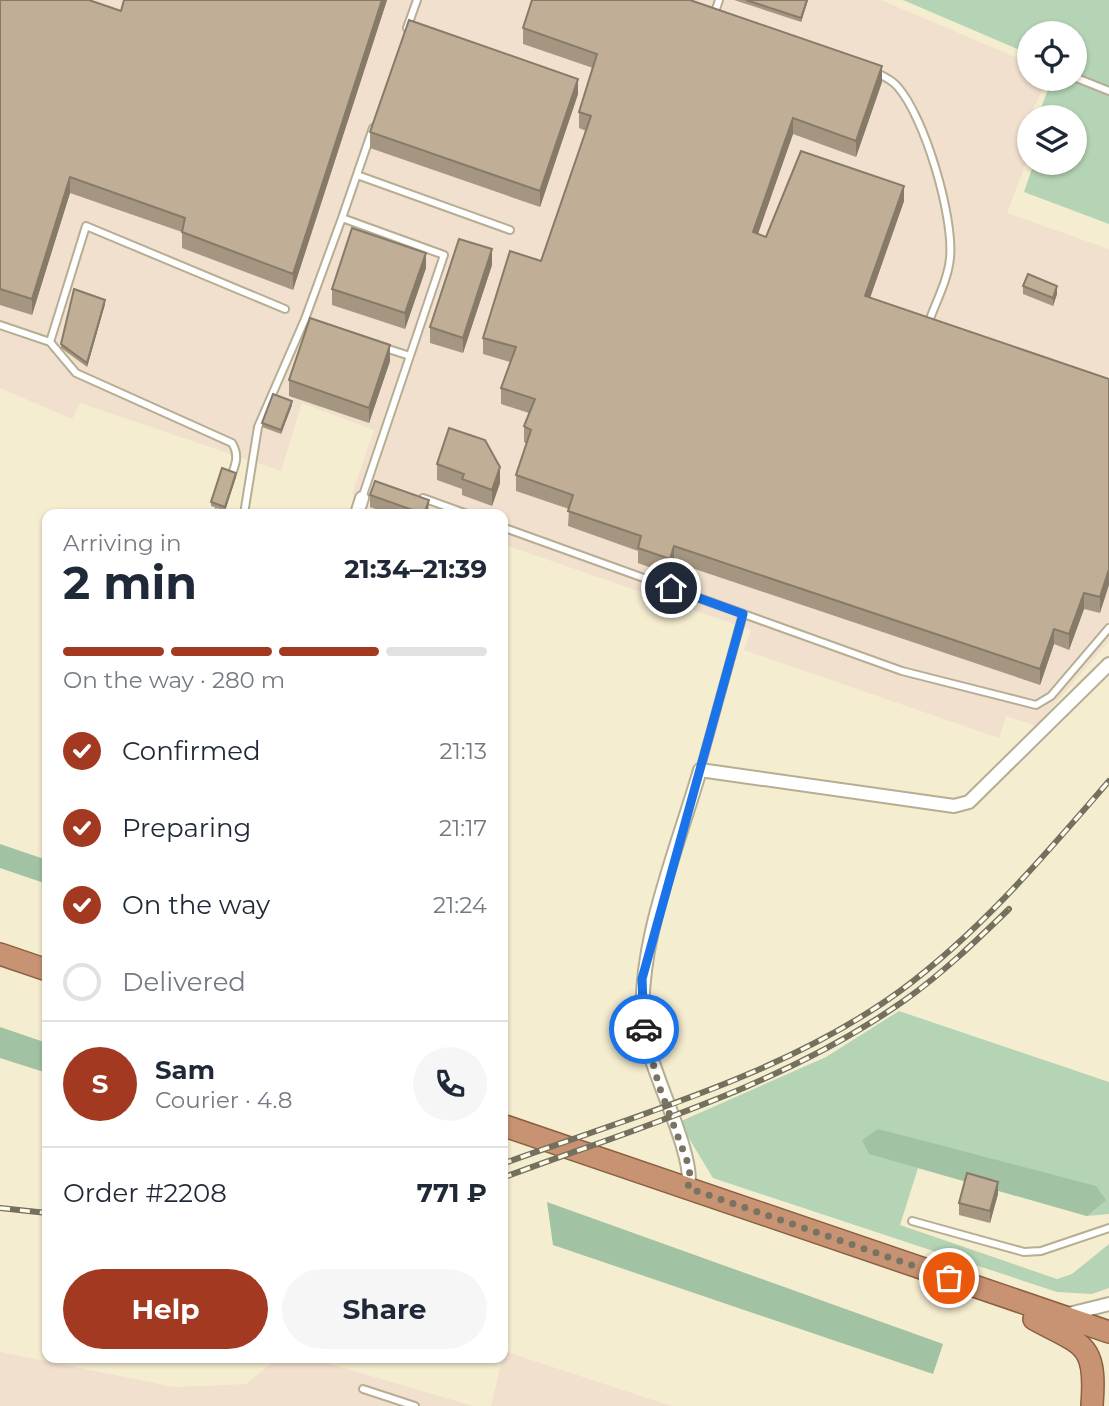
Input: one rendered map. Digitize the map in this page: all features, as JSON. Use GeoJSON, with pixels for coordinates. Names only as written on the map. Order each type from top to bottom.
{"type":"FeatureCollection","features":[{"type":"Feature","properties":{"kind":"highway"},"geometry":{"type":"LineString","coordinates":[[0,954],[42,968]]}},
{"type":"Feature","properties":{"kind":"highway"},"geometry":{"type":"LineString","coordinates":[[508,1127],[1109,1332]]}},
{"type":"Feature","properties":{"kind":"highway"},"geometry":{"type":"LineString","coordinates":[[1001,1296],[1029,1316],[1079,1343],[1092,1362],[1092,1405]]}},
{"type":"Feature","properties":{"kind":"highway"},"geometry":{"type":"LineString","coordinates":[[1092,1405],[1109,1358]]}},
{"type":"Feature","properties":{"kind":"highway"},"geometry":{"type":"LineString","coordinates":[[1092,1405],[1109,1389]]}},
{"type":"Feature","properties":{"kind":"street"},"geometry":{"type":"LineString","coordinates":[[359,509],[362,498]]}},
{"type":"Feature","properties":{"kind":"street"},"geometry":{"type":"LineString","coordinates":[[688,1188],[690,1169],[659,1086],[644,1031],[642,979],[700,770],[954,806],[968,802],[981,792],[1109,664]]}},
{"type":"Feature","properties":{"kind":"street"},"geometry":{"type":"LineString","coordinates":[[1060,1316],[1109,1304]]}},
{"type":"Feature","properties":{"kind":"lane"},"geometry":{"type":"LineString","coordinates":[[404,37],[416,0]]}},
{"type":"Feature","properties":{"kind":"lane"},"geometry":{"type":"LineString","coordinates":[[714,17],[719,0]]}},
{"type":"Feature","properties":{"kind":"lane"},"geometry":{"type":"LineString","coordinates":[[701,13],[726,21]]}},
{"type":"Feature","properties":{"kind":"lane"},"geometry":{"type":"LineString","coordinates":[[863,68],[891,79],[900,88],[914,114],[937,174],[951,228],[950,260],[927,326],[940,330]]}},
{"type":"Feature","properties":{"kind":"lane"},"geometry":{"type":"LineString","coordinates":[[1087,82],[1109,91]]}},
{"type":"Feature","properties":{"kind":"lane"},"geometry":{"type":"LineString","coordinates":[[245,509],[258,428],[305,319],[374,125]]}},
{"type":"Feature","properties":{"kind":"lane"},"geometry":{"type":"LineString","coordinates":[[357,175],[510,230]]}},
{"type":"Feature","properties":{"kind":"lane"},"geometry":{"type":"LineString","coordinates":[[342,218],[444,255],[362,498]]}},
{"type":"Feature","properties":{"kind":"lane"},"geometry":{"type":"LineString","coordinates":[[50,342],[86,226],[285,309]]}},
{"type":"Feature","properties":{"kind":"lane"},"geometry":{"type":"LineString","coordinates":[[305,319],[318,324]]}},
{"type":"Feature","properties":{"kind":"lane"},"geometry":{"type":"LineString","coordinates":[[0,325],[50,342],[76,373],[232,443],[237,461],[221,509]]}},
{"type":"Feature","properties":{"kind":"lane"},"geometry":{"type":"LineString","coordinates":[[371,342],[410,356]]}},
{"type":"Feature","properties":{"kind":"lane"},"geometry":{"type":"LineString","coordinates":[[369,479],[381,483]]}},
{"type":"Feature","properties":{"kind":"lane"},"geometry":{"type":"LineString","coordinates":[[418,497],[453,509]]}},
{"type":"Feature","properties":{"kind":"lane"},"geometry":{"type":"LineString","coordinates":[[508,529],[902,671],[1036,705],[1051,696],[1109,628]]}},
{"type":"Feature","properties":{"kind":"lane"},"geometry":{"type":"LineString","coordinates":[[700,770],[743,614]]}},
{"type":"Feature","properties":{"kind":"lane"},"geometry":{"type":"LineString","coordinates":[[912,1221],[1024,1252],[1041,1251],[1109,1228]]}},
{"type":"Feature","properties":{"kind":"lane"},"geometry":{"type":"LineString","coordinates":[[363,1389],[415,1406]]}},
{"type":"Feature","properties":{"kind":"shaded area"},"geometry":{"type":"Polygon","coordinates":[[[0,0],[881,0],[1017,58],[1017,91],[1042,91],[1035,105],[1017,105],[1017,175],[1021,175],[1007,213],[1109,249],[1109,641],[1036,726],[1006,716],[999,738],[744,650],[751,630],[508,546],[508,509],[368,508],[371,501],[352,494],[374,430],[302,403],[281,471],[80,403],[72,419],[0,388],[0,0]]]}},
{"type":"Feature","properties":{"kind":"shaded area"},"geometry":{"type":"Polygon","coordinates":[[[0,1352],[42,1360],[42,1363],[55,1363],[174,1387],[246,1384],[272,1363],[327,1363],[473,1406],[0,1406],[0,1352]]]}},
{"type":"Feature","properties":{"kind":"shaded area"},"geometry":{"type":"Polygon","coordinates":[[[508,1352],[671,1406],[491,1406],[501,1363],[508,1363],[508,1352]]]}},
{"type":"Feature","properties":{"kind":"green space"},"geometry":{"type":"Polygon","coordinates":[[[903,0],[1109,0],[1109,224],[1024,192],[1030,175],[1087,175],[1087,105],[1042,105],[1047,91],[1087,91],[1087,21],[1017,21],[1017,49],[903,0]]]}},
{"type":"Feature","properties":{"kind":"green space"},"geometry":{"type":"Polygon","coordinates":[[[0,844],[42,858],[42,882],[0,868],[0,844]]]}},
{"type":"Feature","properties":{"kind":"green space"},"geometry":{"type":"Polygon","coordinates":[[[899,1011],[1109,1082],[1109,1214],[1087,1216],[918,1168],[900,1225],[1057,1279],[1072,1274],[1109,1244],[1109,1288],[1092,1294],[1057,1292],[713,1178],[679,1122],[826,1057],[899,1011]]]}},
{"type":"Feature","properties":{"kind":"green space"},"geometry":{"type":"Polygon","coordinates":[[[0,1027],[42,1041],[42,1071],[0,1058],[0,1027]]]}},
{"type":"Feature","properties":{"kind":"green space"},"geometry":{"type":"Polygon","coordinates":[[[878,1129],[1096,1186],[1106,1200],[1087,1216],[869,1154],[862,1140],[878,1129]]]}},
{"type":"Feature","properties":{"kind":"green space"},"geometry":{"type":"Polygon","coordinates":[[[547,1202],[943,1344],[933,1374],[553,1245],[547,1202]]]}},
{"type":"Feature","properties":{"kind":"building"},"geometry":{"type":"Polygon","coordinates":[[[0,0],[89,0],[121,11],[124,0],[382,0],[293,274],[182,232],[185,218],[70,177],[32,299],[0,289],[0,0]]]}},
{"type":"Feature","properties":{"kind":"building"},"geometry":{"type":"Polygon","coordinates":[[[532,0],[690,0],[882,66],[856,141],[793,118],[753,232],[766,237],[801,151],[904,186],[865,296],[1109,379],[1109,569],[1100,597],[1084,593],[1069,634],[1054,629],[1040,669],[674,546],[670,559],[638,548],[641,536],[568,511],[573,495],[516,475],[531,430],[524,426],[535,399],[501,388],[516,347],[483,338],[510,251],[541,261],[591,116],[579,112],[597,54],[523,28],[532,0]]]}},
{"type":"Feature","properties":{"kind":"building"},"geometry":{"type":"Polygon","coordinates":[[[746,0],[807,0],[801,18],[746,0]]]}},
{"type":"Feature","properties":{"kind":"building"},"geometry":{"type":"Polygon","coordinates":[[[409,20],[578,79],[540,191],[370,132],[409,20]]]}},
{"type":"Feature","properties":{"kind":"building"},"geometry":{"type":"Polygon","coordinates":[[[352,228],[426,253],[405,313],[332,289],[352,228]]]}},
{"type":"Feature","properties":{"kind":"building"},"geometry":{"type":"Polygon","coordinates":[[[459,239],[492,249],[463,338],[430,327],[459,239]]]}},
{"type":"Feature","properties":{"kind":"building"},"geometry":{"type":"Polygon","coordinates":[[[1028,274],[1057,286],[1053,298],[1023,286],[1028,274]]]}},
{"type":"Feature","properties":{"kind":"building"},"geometry":{"type":"Polygon","coordinates":[[[74,289],[105,300],[87,363],[61,344],[74,289]]]}},
{"type":"Feature","properties":{"kind":"building"},"geometry":{"type":"Polygon","coordinates":[[[310,318],[390,345],[369,408],[289,380],[310,318]]]}},
{"type":"Feature","properties":{"kind":"building"},"geometry":{"type":"Polygon","coordinates":[[[273,394],[292,401],[281,430],[262,423],[273,394]]]}},
{"type":"Feature","properties":{"kind":"building"},"geometry":{"type":"Polygon","coordinates":[[[449,428],[485,440],[500,467],[492,490],[462,479],[464,474],[437,464],[449,428]]]}},
{"type":"Feature","properties":{"kind":"building"},"geometry":{"type":"Polygon","coordinates":[[[222,468],[236,473],[225,507],[211,502],[222,468]]]}},
{"type":"Feature","properties":{"kind":"building"},"geometry":{"type":"Polygon","coordinates":[[[375,481],[429,500],[426,509],[410,509],[370,495],[375,481]]]}},
{"type":"Feature","properties":{"kind":"building"},"geometry":{"type":"Polygon","coordinates":[[[967,1173],[998,1182],[990,1211],[959,1203],[967,1173]]]}},
{"type":"Feature","properties":{"kind":"railway"},"geometry":{"type":"LineString","coordinates":[[508,1162],[708,1091],[759,1070],[856,1020],[900,991],[957,944],[1010,892],[1109,781]]}},
{"type":"Feature","properties":{"kind":"railway"},"geometry":{"type":"LineString","coordinates":[[508,1176],[710,1102],[811,1056],[859,1030],[919,990],[1009,909]]}},
{"type":"Feature","properties":{"kind":"railway"},"geometry":{"type":"LineString","coordinates":[[0,1208],[42,1212]]}},
{"type":"Feature","properties":{"kind":"way so far"},"geometry":{"type":"LineString","coordinates":[[644,1029],[659,1086],[690,1169],[688,1188],[949,1278]]}},
{"type":"Feature","properties":{"kind":"route"},"geometry":{"type":"LineString","coordinates":[[644,1029],[642,979],[743,614],[671,588]]}}]}
